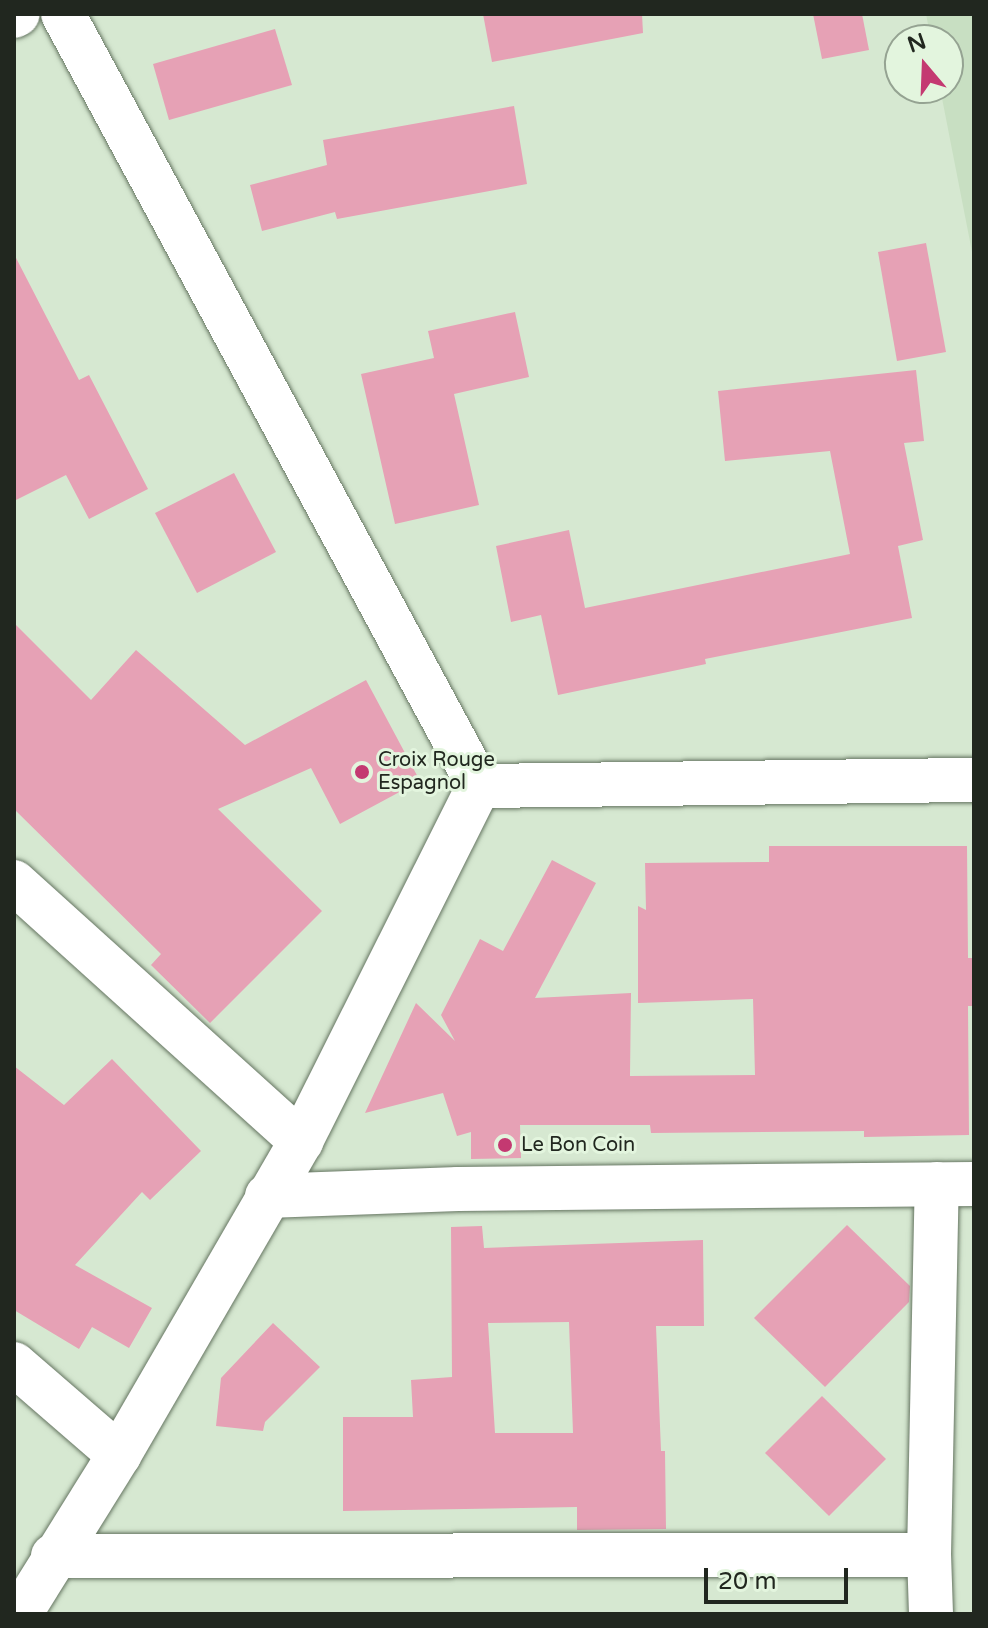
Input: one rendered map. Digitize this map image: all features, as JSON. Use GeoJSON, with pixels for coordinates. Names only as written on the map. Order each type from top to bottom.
{"type":"FeatureCollection","features":[{"type":"Feature","properties":{"kind":"street"},"geometry":{"type":"LineString","coordinates":[[63,14],[479,786]]}},
{"type":"Feature","properties":{"kind":"street"},"geometry":{"type":"LineString","coordinates":[[479,786],[974,780]]}},
{"type":"Feature","properties":{"kind":"street"},"geometry":{"type":"LineString","coordinates":[[20,1614],[53,1556],[119,1455],[301,1141],[479,786]]}},
{"type":"Feature","properties":{"kind":"street"},"geometry":{"type":"LineString","coordinates":[[14,882],[301,1141]]}},
{"type":"Feature","properties":{"kind":"street"},"geometry":{"type":"LineString","coordinates":[[267,1196],[458,1189],[956,1184],[929,1555],[931,1614]]}},
{"type":"Feature","properties":{"kind":"street"},"geometry":{"type":"LineString","coordinates":[[14,1364],[119,1455]]}},
{"type":"Feature","properties":{"kind":"street"},"geometry":{"type":"LineString","coordinates":[[53,1556],[929,1555]]}},
{"type":"Feature","properties":{"kind":"shaded area"},"geometry":{"type":"Polygon","coordinates":[[[926,14],[974,14],[974,262],[943,104],[964,104],[964,24],[928,24],[926,14]]]}},
{"type":"Feature","properties":{"kind":"building"},"geometry":{"type":"Polygon","coordinates":[[[483,14],[642,14],[643,33],[492,62],[483,14]]]}},
{"type":"Feature","properties":{"kind":"building"},"geometry":{"type":"Polygon","coordinates":[[[813,14],[862,14],[869,50],[822,59],[813,14]]]}},
{"type":"Feature","properties":{"kind":"building"},"geometry":{"type":"Polygon","coordinates":[[[275,29],[292,85],[169,120],[153,64],[275,29]]]}},
{"type":"Feature","properties":{"kind":"building"},"geometry":{"type":"Polygon","coordinates":[[[514,106],[527,184],[337,219],[335,212],[262,231],[250,185],[327,165],[323,140],[514,106]]]}},
{"type":"Feature","properties":{"kind":"building"},"geometry":{"type":"Polygon","coordinates":[[[926,243],[946,352],[897,361],[878,252],[926,243]]]}},
{"type":"Feature","properties":{"kind":"building"},"geometry":{"type":"Polygon","coordinates":[[[14,254],[79,380],[89,375],[148,489],[89,519],[66,475],[14,501],[14,254]]]}},
{"type":"Feature","properties":{"kind":"building"},"geometry":{"type":"Polygon","coordinates":[[[515,312],[529,377],[454,394],[479,505],[395,524],[361,374],[434,358],[428,331],[515,312]]]}},
{"type":"Feature","properties":{"kind":"building"},"geometry":{"type":"Polygon","coordinates":[[[916,370],[924,441],[904,443],[923,540],[898,546],[912,618],[705,659],[706,664],[558,695],[541,615],[511,622],[496,546],[569,530],[585,608],[850,554],[830,451],[725,461],[718,391],[916,370]]]}},
{"type":"Feature","properties":{"kind":"building"},"geometry":{"type":"Polygon","coordinates":[[[234,473],[276,552],[197,593],[155,513],[234,473]]]}},
{"type":"Feature","properties":{"kind":"building"},"geometry":{"type":"Polygon","coordinates":[[[14,623],[91,700],[136,650],[245,745],[366,680],[420,781],[340,824],[311,768],[218,809],[322,911],[210,1023],[151,965],[161,954],[14,809],[14,623]]]}},
{"type":"Feature","properties":{"kind":"building"},"geometry":{"type":"Polygon","coordinates":[[[769,846],[967,846],[968,958],[974,958],[974,1006],[968,1006],[969,1135],[864,1137],[864,1131],[651,1133],[650,1125],[520,1125],[521,1158],[471,1159],[471,1132],[457,1136],[443,1093],[365,1113],[416,1003],[455,1041],[441,1015],[480,939],[503,951],[552,860],[596,883],[535,998],[631,993],[630,1076],[755,1075],[753,999],[638,1003],[638,906],[646,910],[645,863],[769,862],[769,846]]]}},
{"type":"Feature","properties":{"kind":"building"},"geometry":{"type":"Polygon","coordinates":[[[112,1059],[201,1151],[150,1200],[142,1192],[75,1265],[152,1308],[129,1348],[92,1327],[79,1349],[14,1310],[14,1066],[64,1105],[112,1059]]]}},
{"type":"Feature","properties":{"kind":"building"},"geometry":{"type":"Polygon","coordinates":[[[847,1225],[910,1286],[909,1302],[825,1387],[754,1318],[847,1225]]]}},
{"type":"Feature","properties":{"kind":"building"},"geometry":{"type":"Polygon","coordinates":[[[482,1226],[484,1248],[703,1240],[704,1326],[656,1326],[661,1451],[665,1451],[666,1529],[577,1530],[577,1507],[343,1511],[343,1417],[413,1417],[411,1380],[452,1377],[451,1227],[482,1226]],[[569,1322],[488,1323],[495,1433],[573,1433],[569,1322]]]}},
{"type":"Feature","properties":{"kind":"building"},"geometry":{"type":"Polygon","coordinates":[[[273,1323],[320,1367],[265,1422],[263,1431],[216,1426],[221,1378],[273,1323]]]}},
{"type":"Feature","properties":{"kind":"building"},"geometry":{"type":"Polygon","coordinates":[[[822,1396],[886,1459],[829,1516],[765,1453],[822,1396]]]}},
{"type":"Feature","properties":{"kind":"place","name":"Croix Rouge Espagnol"},"geometry":{"type":"Point","coordinates":[362,772]}},
{"type":"Feature","properties":{"kind":"place","name":"Le Bon Coin"},"geometry":{"type":"Point","coordinates":[505,1145]}}]}
